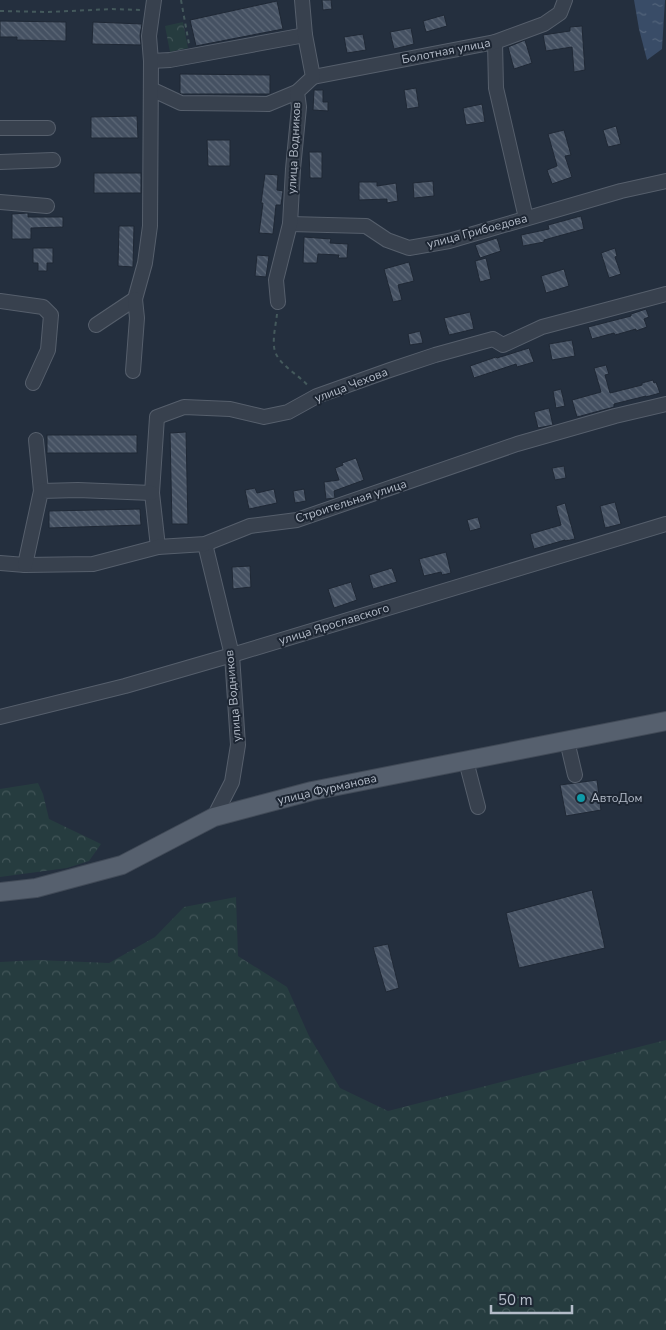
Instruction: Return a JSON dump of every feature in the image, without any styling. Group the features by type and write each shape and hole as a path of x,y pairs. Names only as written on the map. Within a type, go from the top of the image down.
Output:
{"main road":[{"name":"улица Фурманова","path":"0,892 36,888 122,865 214,817 312,791 666,721"}],"street":[{"path":"302,0 305,35 313,77"},
{"name":"Болотная улица","path":"313,77 495,42 544,24 560,12 564,0"},
{"path":"134,371 138,318 135,299 145,263 150,226 150,36 153,5"},
{"path":"151,61 170,60 305,35"},
{"path":"495,42 496,88 526,218"},
{"name":"улица Водников","path":"278,302 276,280 290,224 299,107 297,92 313,77"},
{"path":"151,89 181,103 268,104 297,92"},
{"path":"0,128 48,128"},
{"path":"0,162 53,160"},
{"name":"улица Грибоедова","path":"290,224 366,226 387,240 409,248 449,240 621,191 666,181"},
{"path":"0,202 47,206"},
{"name":"улица Чехова","path":"158,547 152,493 157,417 184,407 230,409 264,417 288,412 317,396 435,354 493,339 503,345 542,328 666,294"},
{"path":"96,325 135,299"},
{"path":"0,301 43,306 51,315 48,350 33,383"},
{"name":"Строительная улица","path":"0,563 25,565 93,564 158,547 204,544 250,526 297,520 518,444 615,416 666,404"},
{"path":"25,565 40,491 36,440"},
{"path":"40,491 78,490 152,493"},
{"name":"улица Ярославского","path":"0,717 125,686 232,655 666,524"},
{"name":"улица Водников","path":"204,544 232,655 238,745 232,782 214,817"},
{"path":"567,741 575,775"},
{"path":"466,761 478,807"}],"path":[{"path":"181,0 192,56"},
{"path":"0,11 48,12 153,5"},
{"path":"278,302 274,347 278,358 305,382 317,396"}],"green space":[{"path":"183,22 188,48 170,52 165,26"},
{"path":"38,783 43,794 49,819 101,844 89,861 67,868 0,877 0,789"},
{"path":"236,897 238,956 287,987 309,1036 340,1088 388,1111 666,1040 666,1330 0,1330 0,962 38,960 109,963 155,937 184,907"}],"water":[{"path":"634,0 665,0 662,49 647,60 639,29"}],"building":[{"path":"322,0 331,0 332,9 323,10"},
{"path":"277,1 283,29 196,46 190,20"},
{"path":"444,15 447,26 426,32 423,21"},
{"path":"0,21 66,22 66,41 17,40 17,37 0,37"},
{"path":"93,22 142,24 141,45 92,44"},
{"path":"582,26 585,70 574,72 572,47 546,51 543,35 570,31 570,27"},
{"path":"411,28 414,44 394,49 390,32"},
{"path":"363,34 366,50 347,53 344,37"},
{"path":"525,40 532,63 514,69 508,47"},
{"path":"180,74 270,75 270,94 181,94"},
{"path":"416,88 419,107 407,109 404,90"},
{"path":"314,90 323,90 323,102 328,102 328,111 313,110"},
{"path":"482,104 485,122 466,125 463,108"},
{"path":"137,116 138,138 91,138 91,117"},
{"path":"616,126 621,144 608,147 603,130"},
{"path":"564,130 571,155 565,156 572,177 552,184 547,170 557,166 548,134"},
{"path":"207,140 230,140 230,166 208,166"},
{"path":"309,152 322,152 322,178 310,178"},
{"path":"94,173 141,173 141,193 94,193"},
{"path":"265,174 278,175 277,190 283,191 281,205 276,205 273,234 259,233"},
{"path":"433,181 434,196 414,198 413,183"},
{"path":"359,182 377,182 377,186 396,183 398,201 387,203 387,199 359,200"},
{"path":"28,213 28,217 63,217 63,227 31,228 31,239 12,239 12,214"},
{"path":"581,216 584,229 544,240 544,242 523,246 521,235 549,229 548,225"},
{"path":"119,226 134,226 133,267 118,266"},
{"path":"304,237 331,239 330,243 348,244 347,258 338,258 339,255 318,254 317,263 303,263"},
{"path":"497,238 501,251 480,258 475,245"},
{"path":"33,248 53,248 53,263 47,263 47,271 38,271 38,263 33,263"},
{"path":"615,248 617,256 615,257 621,274 609,278 601,253"},
{"path":"257,255 269,256 266,277 255,276"},
{"path":"486,258 491,279 480,282 475,261"},
{"path":"409,262 414,281 398,285 402,300 393,302 384,269"},
{"path":"564,269 569,286 546,293 541,276"},
{"path":"646,309 649,317 644,319 647,327 636,331 636,329 592,339 588,327 631,316 631,314"},
{"path":"470,312 474,329 449,335 444,318"},
{"path":"420,331 423,343 410,345 408,334"},
{"path":"572,340 575,356 552,360 549,344"},
{"path":"529,348 534,362 517,367 516,364 474,378 470,366"},
{"path":"606,365 609,374 605,375 610,393 642,385 642,383 653,380 654,383 656,382 660,393 614,404 614,407 577,417 572,400 601,392 594,368"},
{"path":"561,389 565,406 556,408 553,391"},
{"path":"549,408 553,425 538,428 534,412"},
{"path":"186,432 188,524 172,524 170,433"},
{"path":"47,435 137,435 137,453 47,453"},
{"path":"356,458 364,480 334,491 335,498 326,499 324,482 339,480 335,468 343,465 342,463"},
{"path":"564,466 566,478 555,480 552,468"},
{"path":"255,488 257,493 274,489 277,503 249,509 245,490"},
{"path":"304,489 306,501 295,503 293,491"},
{"path":"615,502 621,524 605,528 600,506"},
{"path":"565,503 575,539 534,549 530,534 561,525 556,506"},
{"path":"140,509 141,525 49,528 49,511"},
{"path":"478,517 481,528 470,531 467,520"},
{"path":"446,552 451,573 442,575 441,572 424,576 419,559"},
{"path":"250,566 251,587 233,589 232,567"},
{"path":"392,568 397,582 373,589 369,575"},
{"path":"351,582 357,600 334,608 328,589"},
{"name":"АвтоДом","path":"597,780 601,810 566,816 560,785"},
{"path":"592,890 605,948 519,968 506,913"},
{"path":"388,944 399,988 386,992 373,947"}],"place":[{"name":"АвтоДом","path":"581,798"}]}
